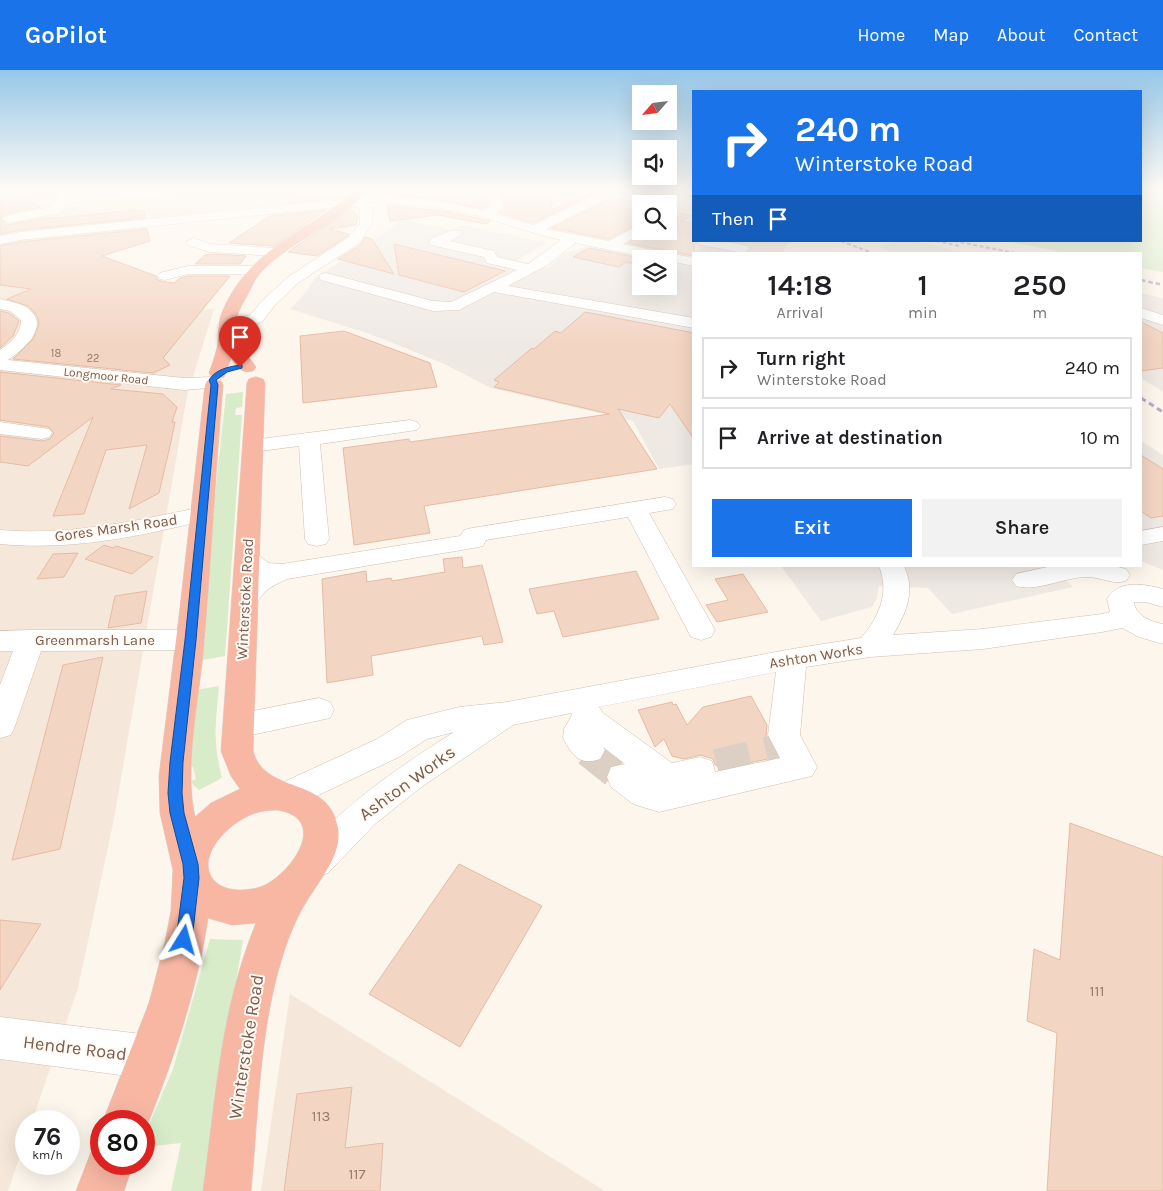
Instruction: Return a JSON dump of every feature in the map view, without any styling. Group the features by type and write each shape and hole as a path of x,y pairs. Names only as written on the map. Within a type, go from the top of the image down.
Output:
{"highway":[{"name":"Winterstoke Road","path":"227,1191 243,1043 250,999 261,957 275,921 307,871 321,838 317,818 303,804 258,785 246,775 238,757 253,446 232,381 226,346 225,326 231,309 255,270 274,252 290,241"},
{"path":"226,346 237,354 232,381"},
{"name":"Winterstoke Road","path":"232,381 202,514 176,762 175,793 177,813 191,871 202,896 210,902 222,906 242,908 262,904 282,895 307,871"},
{"name":"Winterstoke Road","path":"130,1110 172,996 182,956 194,849 203,833 223,814 251,800 281,796"},
{"path":"100,1191 106,1175"}],"street":[{"path":"225,326 256,319 266,305 288,284 352,241"},
{"path":"438,241 436,242 489,254 492,260 530,269"},
{"path":"326,277 444,308 460,305 496,288 544,261 568,241"},
{"path":"588,241 692,262"},
{"path":"610,246 618,241"},
{"path":"193,242 209,248 274,252"},
{"path":"706,242 741,248"},
{"path":"165,276 188,270 255,270"},
{"path":"496,288 692,324"},
{"path":"0,304 15,308 24,314 29,319 29,328 21,343 0,358"},
{"path":"1142,307 1163,310"},
{"path":"1142,313 1163,320"},
{"name":"Longmoor Road","path":"0,364 184,384 232,381"},
{"path":"253,446 410,426"},
{"path":"0,428 42,433"},
{"path":"309,439 318,539"},
{"path":"247,556 255,568 266,572 282,572 474,541 472,535 665,504"},
{"path":"635,509 701,630"},
{"name":"Gores Marsh Road","path":"0,537 72,537 202,514"},
{"path":"1142,538 1163,534"},
{"path":"870,647 884,630 893,614 897,588 895,573 892,567"},
{"path":"1025,580 1074,570 1089,570 1121,588 1163,598"},
{"path":"245,601 254,586 266,578 282,572"},
{"path":"1121,588 1137,625 1163,634"},
{"name":"Ashton Works","path":"281,796 388,748 418,729 458,719 583,708 792,659 870,647 983,639 1102,623 1121,588"},
{"path":"0,726 31,640"},
{"name":"Greenmarsh Lane","path":"0,641 190,640"},
{"path":"622,777 645,794 659,798 801,767 787,749 784,736 792,659"},
{"path":"583,708 579,738 589,750"},
{"path":"583,708 667,778 718,766"},
{"path":"238,726 320,710"},
{"name":"Ashton Works","path":"307,871 363,814 408,778 507,714"},
{"name":"Hendre Road","path":"0,1038 150,1058"}],"shaded area":[{"path":"12,241 128,241 56,261 173,310 214,309 187,396 114,819 78,988 36,1110 15,1110 15,1170 8,1191 0,1191 0,244"},
{"path":"371,241 538,241 546,243 514,262 548,268 563,254 590,246 632,254 632,295 677,295 677,263 692,266 692,464 659,469 633,421 491,388 444,364 398,345 367,333 290,309 306,292 316,277"},
{"path":"604,241 789,242 782,252 692,252 692,257 677,255 677,250 647,250"},
{"path":"893,242 916,242 959,252 891,252 880,247"},
{"path":"1142,293 1163,298 1163,315 1142,307"},
{"path":"1142,317 1163,323 1163,392 1142,379"},
{"path":"1142,442 1163,455 1163,570 1142,561"},
{"path":"782,567 1052,567 1073,587 952,614 928,588 879,586 877,598 872,607 821,621"},
{"path":"290,994 605,1191 261,1191"}],"green space":[{"path":"1163,241 1163,272 1142,268 1142,252 1060,252 1011,242"},
{"path":"243,392 242,407 236,408 235,415 242,415 225,656 197,661 226,394"},
{"path":"219,686 216,742 222,777 199,790 191,781 196,779 193,767 189,767 196,690"},
{"path":"210,939 243,940 219,1086 205,1191 171,1191 181,1143 155,1146 155,1111 173,1069"}],"building":[{"path":"149,241 102,256 156,276 158,280 165,282 174,283 180,278 188,276 230,276 163,358 170,365 153,373 13,359 33,339 39,324 37,316 28,306 7,299 31,289 0,285 0,246 20,242"},
{"path":"232,241 281,241 274,246 229,243"},
{"path":"304,241 340,241 317,256 288,252"},
{"path":"362,241 373,241 394,274 338,259 360,245"},
{"path":"631,241 694,242 692,256 677,253 677,250 664,250 628,243"},
{"path":"394,244 505,271 464,292 399,275"},
{"path":"589,248 632,256 632,263 626,262 619,267 573,257"},
{"path":"205,255 246,256 240,264 195,264"},
{"path":"0,311 9,313 19,321 13,336 0,348"},
{"path":"585,312 692,333 692,436 670,404 659,418 618,409 657,469 424,506 430,533 354,545 343,448 409,439 410,442 610,414 494,387 499,382 494,380 532,348 534,349 555,331 561,333"},
{"path":"1142,322 1163,333 1163,368 1142,371"},
{"path":"344,331 430,363 437,387 303,403 300,336"},
{"path":"0,372 121,385 111,389 163,394 177,407 172,422 175,422 159,493 129,509 147,445 106,450 84,514 53,516 93,417 28,466 0,462 0,436 42,441 50,439 54,433 49,427 0,420"},
{"path":"1142,456 1163,469 1163,516 1151,518 1142,512"},
{"path":"104,545 113,548 116,546 153,557 132,574 85,559"},
{"path":"78,553 64,577 37,579 53,554"},
{"path":"462,557 463,568 482,565 503,642 484,645 482,636 371,656 373,675 327,683 322,579 366,571 367,582 391,578 392,581 445,572 443,559"},
{"path":"636,571 659,619 563,637 554,611 537,614 529,589"},
{"path":"743,574 768,612 717,622 706,605 728,600 715,579"},
{"path":"147,591 141,623 108,628 115,596"},
{"path":"103,657 60,849 12,860 63,665"},
{"path":"751,696 767,725 766,736 777,757 725,768 715,765 713,759 701,755 683,759 672,756 664,739 655,747 638,710 672,702 673,705 676,704 687,725 703,707"},
{"path":"1070,823 1163,857 1163,1191 1047,1191 1057,1033 1027,1021 1034,949 1060,960"},
{"path":"459,864 542,906 460,1047 369,994"},
{"path":"0,920 41,924 0,990"},
{"path":"352,1087 345,1148 383,1143 380,1191 284,1191 297,1094"}],"tunnel":[{"path":"589,750 623,777"},
{"path":"717,766 783,750"}],"railway":[{"path":"844,242 870,252"},
{"path":"941,242 959,246"},
{"path":"959,242 1010,252"},
{"path":"1142,280 1163,285"},
{"path":"1142,399 1163,412"}],"route":[{"path":"184,940 192,878 177,813 175,793 176,762 190,640 210,429 214,385 212,380 218,373 240,367"}]}
